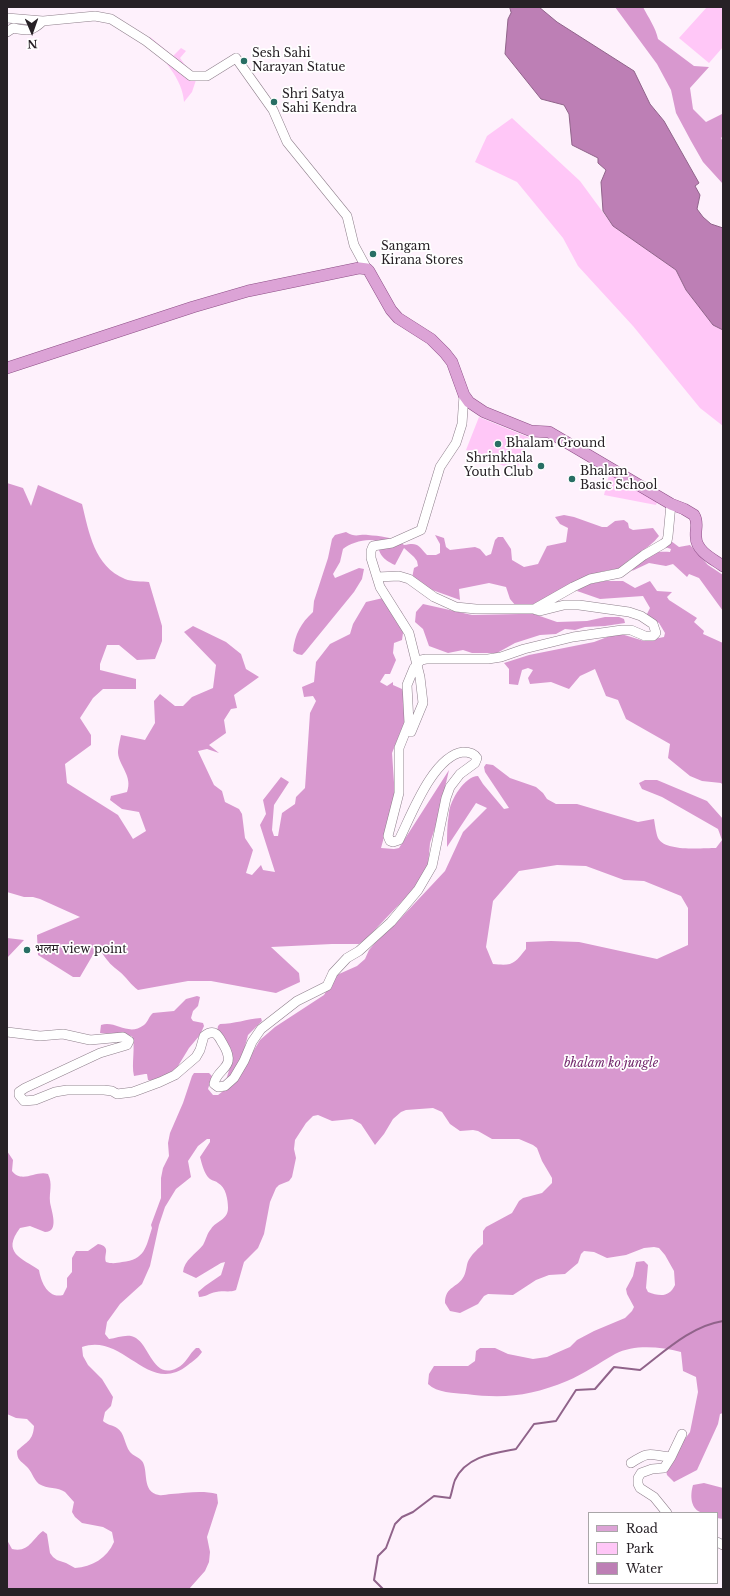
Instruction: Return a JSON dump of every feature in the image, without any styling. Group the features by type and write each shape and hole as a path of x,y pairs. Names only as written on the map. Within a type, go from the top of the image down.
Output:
{"main road":[{"path":"7,368 193,307 248,291 359,268 367,269 385,297 391,310 398,318 432,339 452,362 464,395 470,402 491,415 500,417 531,431 549,432 671,504 684,509 694,516 697,524 696,538 699,546 705,553 723,566"}],"street":[{"path":"7,18 43,21 95,16 111,19 146,41 191,76 207,76 236,58 273,110 287,142 347,216 354,245 367,269"},
{"path":"7,32 13,28 28,31 37,27 43,21"},
{"path":"399,748 404,746 422,703 422,688 409,633 396,610 381,591 371,558 371,551 373,546 392,543 421,530 424,526 440,467 456,443 462,424 464,395"},
{"path":"536,609 538,606 573,587 590,580 620,573 644,555 663,544 668,536 671,504"},
{"path":"7,1032 40,1036 63,1034 90,1040 118,1036 127,1038 129,1041 126,1045 100,1053 25,1088 19,1092 19,1095 24,1100 34,1100 55,1092 67,1090 104,1090 112,1091 116,1094 128,1094 175,1075 196,1057 200,1050 204,1036 210,1033 214,1033 220,1038 229,1058 227,1066 217,1077 214,1084 218,1087 228,1084 234,1078 244,1061 252,1042 261,1030 297,1001 327,986 334,974 347,958 359,951 391,922 418,890 431,870 450,787 460,774 475,763 477,758 470,753 460,753 451,757 442,764 425,786 398,840 393,842 390,841 388,836 399,793 399,748 409,724 407,685 411,672 417,664 423,659 432,658 488,659 501,657 524,649 573,637 622,630 631,630 650,637 656,633 655,628 649,620 629,612 571,604 540,611 536,609 476,609 456,607 434,597 409,579 399,576 378,577"},
{"path":"666,1512 648,1492 640,1488 638,1478 641,1474 652,1469 664,1468 672,1457 682,1434"},
{"path":"631,1463 641,1456 649,1453 672,1457"}],"green space":[{"path":"615,7 643,7 654,27 658,39 694,66 709,67 690,88 693,109 706,122 722,114 723,116 723,136 721,138 723,142 723,184 703,162 691,141 676,113 671,90 657,64"},
{"path":"707,7 723,7 723,47 709,63 679,38"},
{"path":"150,37 173,56 181,48 186,51 180,58 196,80 192,92 184,102 183,93 176,77 165,61 146,41"},
{"path":"512,118 580,181 613,226 676,270 686,290 713,325 723,330 723,426 700,408 633,326 578,266 563,238 517,182 475,162 487,136"},
{"name":"Bhalam Ground","path":"479,417 530,438 516,471 466,450"},
{"path":"610,471 657,502 656,505 604,495"},
{"path":"7,483 23,488 31,506 38,485 82,504 94,547 106,566 125,579 149,582 162,626 162,641 155,659 137,660 119,645 107,645 100,664 100,670 136,679 136,689 103,689 93,698 80,718 91,735 91,745 65,764 67,783 118,815 133,839 146,831 139,812 122,809 110,800 111,796 127,792 127,776 118,753 121,735 145,740 155,723 154,701 160,694 175,706 183,706 192,697 213,688 216,665 184,632 193,626 226,642 241,654 246,669 259,677 234,695 237,708 231,709 224,720 226,733 209,745 219,753 207,749 198,751 214,785 222,791 225,802 239,809 242,814 245,838 253,850 246,873 252,875 261,865 263,870 275,872 260,825 266,814 263,800 281,777 289,782 274,805 272,830 274,836 278,836 282,813 295,804 296,797 305,788 310,713 316,701 313,696 304,697 302,687 314,682 316,662 330,644 350,634 353,624 366,602 383,598 402,612 404,626 402,640 394,643 393,653 396,660 390,674 385,674 380,682 387,686 393,682 393,685 402,689 407,703 407,716 392,753 395,797 381,848 399,848 449,770 437,822 430,843 428,866 412,891 366,939 359,944 271,947 299,973 300,982 276,993 211,981 188,981 138,990 110,964 102,953 94,953 80,977 73,977 38,955 37,935 80,917 40,899 24,897 7,892"},
{"path":"564,515 602,527 607,527 615,521 624,520 628,523 629,528 633,530 653,528 659,536 655,541 619,569 596,574 574,582 532,605 534,614 557,622 587,621 605,617 619,617 624,619 625,623 585,627 575,630 565,629 556,634 540,635 515,643 497,653 472,653 463,650 448,653 429,646 423,629 415,622 416,612 423,604 472,615 519,614 516,606 510,599 506,587 489,583 459,589 460,600 424,587 412,578 414,568 418,566 417,561 404,548 395,565 387,561 382,556 376,541 368,540 354,543 343,549 340,562 333,574 335,578 359,568 364,569 362,579 354,592 302,655 293,651 295,639 299,629 313,612 314,601 328,558 332,539 335,535 346,532 355,535 387,537 401,542 404,545 415,544 427,555 436,555 440,553 440,544 435,535 444,538 446,547 450,550 475,547 480,549 486,556 491,554 495,540 498,537 503,537 511,549 512,560 524,567 538,564 547,546 566,542 568,528 560,524 555,517"},
{"path":"671,541 679,547 690,545 708,565 723,575 723,611 699,578 689,574 687,577 673,564 666,566 649,563 632,571 640,561 652,553 670,552 671,549 665,547"},
{"path":"605,581 623,581 635,588 650,581 657,591 672,592 667,597 669,600 697,618 694,622 704,631 703,634 723,643 723,785 721,783 702,781 690,776 668,758 670,744 626,719 618,700 606,696 595,669 580,676 569,689 551,682 530,684 528,678 533,670 528,668 522,670 518,685 509,684 509,669 504,663 529,655 594,642 618,633 644,641 664,637 665,633 659,623 646,616 650,608 643,596 600,599 577,591 583,585"},
{"name":"bhalam ko jungle","path":"486,764 493,765 510,778 536,787 547,799 556,804 577,804 638,822 654,819 658,838 668,845 676,847 693,849 716,848 722,840 718,829 662,797 642,789 639,783 645,780 657,780 707,801 723,819 723,1413 720,1414 718,1424 697,1470 674,1482 667,1475 665,1466 690,1432 698,1392 696,1377 683,1371 681,1352 648,1347 623,1351 567,1381 541,1390 517,1395 493,1396 451,1393 441,1391 428,1384 429,1374 434,1366 468,1366 475,1361 476,1351 480,1348 495,1348 508,1354 533,1359 547,1357 570,1347 577,1340 594,1331 625,1318 634,1307 626,1289 633,1276 636,1262 644,1261 648,1265 646,1288 648,1292 660,1295 667,1294 675,1285 674,1271 665,1255 659,1248 644,1248 626,1255 607,1258 594,1252 584,1251 581,1254 578,1263 565,1274 549,1275 536,1280 513,1295 488,1294 484,1296 478,1304 460,1313 450,1311 445,1303 447,1293 461,1280 465,1274 469,1260 474,1252 483,1244 483,1231 486,1227 512,1213 519,1201 523,1198 542,1193 552,1183 552,1178 542,1161 537,1148 519,1139 492,1139 478,1131 460,1131 450,1124 442,1112 433,1108 406,1110 401,1112 393,1119 375,1145 361,1124 352,1119 332,1121 318,1115 313,1116 306,1123 295,1140 294,1149 296,1158 292,1177 289,1181 279,1185 276,1188 270,1202 264,1234 258,1248 244,1262 236,1290 218,1291 199,1297 198,1292 221,1275 225,1262 196,1278 183,1272 188,1261 203,1245 213,1226 224,1218 228,1208 228,1201 223,1187 208,1177 200,1157 210,1142 210,1139 207,1139 198,1146 188,1161 191,1177 176,1189 165,1207 159,1225 150,1266 142,1284 120,1304 107,1322 105,1334 109,1339 126,1336 136,1338 141,1342 153,1361 163,1370 169,1371 177,1368 196,1348 199,1348 202,1352 197,1358 174,1373 160,1374 148,1369 111,1348 97,1345 82,1347 83,1356 88,1365 102,1379 113,1397 111,1406 105,1412 103,1421 120,1430 130,1452 142,1461 150,1490 153,1493 160,1495 200,1492 217,1494 218,1503 207,1537 210,1552 209,1562 205,1571 189,1589 7,1589 7,1540 12,1549 22,1549 30,1544 43,1531 47,1534 50,1553 53,1557 75,1568 87,1566 98,1561 107,1553 114,1542 112,1532 103,1527 82,1523 75,1517 72,1512 74,1502 66,1493 59,1489 45,1487 39,1484 18,1456 17,1451 31,1438 34,1426 27,1419 16,1418 7,1414 7,1151 13,1160 12,1171 16,1175 25,1177 43,1173 48,1174 51,1185 50,1202 54,1220 52,1228 50,1231 45,1232 30,1226 20,1228 15,1236 13,1249 16,1254 39,1270 41,1280 49,1292 58,1296 63,1295 67,1287 67,1278 72,1272 72,1258 76,1251 88,1251 98,1244 102,1245 106,1249 106,1262 118,1263 136,1259 146,1247 148,1241 152,1228 151,1225 161,1198 161,1178 163,1168 169,1156 168,1143 170,1133 194,1073 209,1073 212,1076 208,1089 213,1095 218,1095 235,1082 260,1040 275,1027 324,995 334,978 339,974 357,966 365,959 369,950 375,943 445,871 463,832 487,808 476,803 447,847 447,826 450,808 455,796 463,784 473,777 478,776 504,809 509,808 485,772 484,767","holes":["557,865 586,866 624,880 644,881 681,896 688,908 688,945 657,959 579,942 526,942 526,949 516,961 505,965 493,964 486,947 493,901 519,871"]},
{"path":"7,938 24,940 7,958"},
{"path":"197,996 200,997 198,1006 193,1011 191,1018 193,1021 203,1023 204,1026 200,1035 189,1048 175,1071 153,1081 148,1080 147,1074 134,1076 134,1045 132,1036 100,1033 101,1025 106,1024 127,1029 138,1028 145,1024 153,1013 174,1011 186,999"},
{"path":"261,1018 262,1021 248,1035 243,1054 232,1076 226,1080 231,1064 217,1031 218,1026 220,1024"},
{"path":"704,1483 723,1488 723,1519 718,1518 718,1512 702,1512 696,1509 693,1505 691,1497 693,1485"}],"water":[{"path":"510,7 539,7 557,22 634,71 650,104 664,121 699,183 695,186 700,195 697,209 711,224 723,228 723,330 713,325 686,290 676,270 613,226 603,211 601,182 606,170 598,163 598,158 572,145 569,114 564,105 541,99 505,54 508,19 511,13"}],"waterway":[{"path":"383,1589 374,1580 378,1556 386,1548 395,1524 402,1517 413,1512 434,1496 450,1498 455,1480 466,1466 481,1457 516,1449 534,1424 556,1421 576,1390 595,1389 614,1367 640,1370 669,1347 689,1334 700,1328 723,1321"}],"place":[{"name":"Sesh Sahi Narayan Statue","path":"244,61"},
{"name":"Shri Satya Sahi Kendra","path":"274,102"},
{"name":"Sangam Kirana Stores","path":"373,254"},
{"name":"Bhalam Ground","path":"498,444"},
{"name":"Shrinkhala Youth Club","path":"541,466"},
{"name":"Bhalam Basic School","path":"572,479"},
{"name":"भलम view point","path":"27,950"}]}
